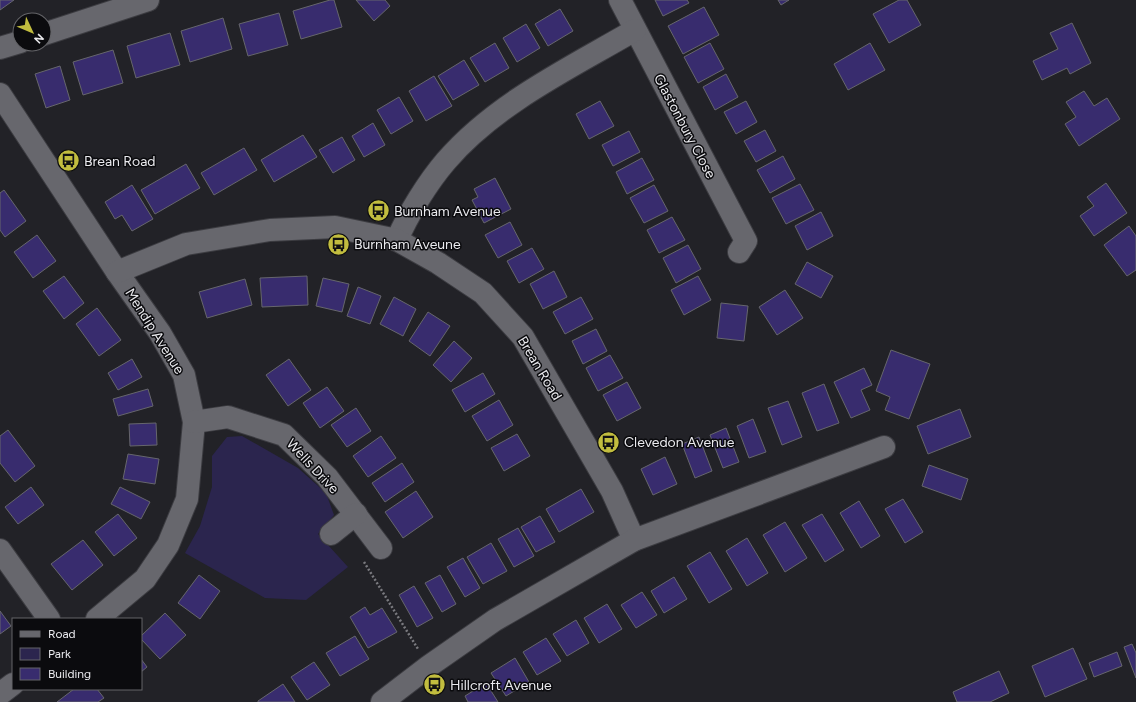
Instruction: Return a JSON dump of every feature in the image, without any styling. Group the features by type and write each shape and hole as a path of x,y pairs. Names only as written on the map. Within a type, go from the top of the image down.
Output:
{"street":[{"path":"52,31 148,0"},
{"name":"Glastonbury Close","path":"620,0 746,241 739,252"},
{"path":"397,240 407,218 446,161 483,125 535,88 635,30"},
{"path":"0,48 12,44"},
{"name":"Mendip Avenue","path":"0,94 117,272 160,333 184,375 194,422 187,499 168,545 144,579 98,618"},
{"name":"Brean Road","path":"117,272 186,244 270,230 335,227 397,240 438,263 483,293 523,337 612,491 634,540"},
{"name":"Wells Drive","path":"194,422 228,416 284,435 327,477 381,548"},
{"path":"382,702 429,666 496,620 634,540 884,447"},
{"path":"331,534 356,514"},
{"path":"0,550 48,618"},
{"path":"0,694 12,685"}],"path":[{"path":"381,548 363,563 429,666"}],"green space":[{"path":"242,436 298,468 326,493 334,515 318,534 348,567 306,600 265,598 185,553 200,526 212,487 212,456 227,437"}],"building":[{"path":"0,0 14,0 0,10"},
{"path":"334,0 342,27 301,39 293,11"},
{"path":"356,0 385,0 390,6 374,21"},
{"path":"655,0 687,0 689,3 663,16"},
{"path":"778,0 789,0 781,5"},
{"path":"899,0 907,0 921,25 889,43 873,14"},
{"path":"704,7 719,35 683,54 668,26"},
{"path":"560,9 573,31 548,46 535,24"},
{"path":"279,13 288,45 248,56 239,24"},
{"path":"223,18 232,49 190,62 181,31"},
{"path":"1072,23 1091,63 1070,74 1067,68 1042,80 1033,61 1058,49 1050,33"},
{"path":"526,24 540,48 517,62 503,38"},
{"path":"170,33 180,65 136,78 127,46"},
{"path":"495,43 509,68 485,82 470,58"},
{"path":"710,43 724,69 698,83 684,57"},
{"path":"870,43 885,70 848,90 834,64"},
{"path":"113,50 123,83 83,95 73,62"},
{"path":"464,60 479,85 453,100 438,76"},
{"path":"60,66 70,100 46,108 35,74"},
{"path":"726,74 738,97 715,110 703,87"},
{"path":"434,76 452,106 426,121 409,91"},
{"path":"1084,91 1094,106 1107,98 1120,119 1079,146 1065,124 1076,117 1066,102"},
{"path":"399,97 413,121 391,134 377,110"},
{"path":"600,101 614,126 589,139 576,114"},
{"path":"746,101 757,122 736,134 724,112"},
{"path":"373,123 385,145 364,157 352,136"},
{"path":"765,130 776,151 756,162 744,141"},
{"path":"629,131 640,152 613,166 602,145"},
{"path":"303,135 317,157 274,182 261,160"},
{"path":"342,137 355,160 333,173 319,150"},
{"path":"244,148 257,170 214,195 201,173"},
{"path":"783,156 795,179 770,193 757,170"},
{"path":"642,158 654,180 627,194 616,172"},
{"path":"186,164 200,188 155,214 141,190"},
{"path":"495,178 511,209 484,223 472,200 478,197 474,189"},
{"path":"1106,183 1127,213 1094,236 1080,216 1094,206 1087,197"},
{"path":"800,184 814,210 786,224 772,198"},
{"path":"132,185 153,219 132,231 122,215 115,219 105,202"},
{"path":"654,185 668,211 644,223 630,198"},
{"path":"4,190 26,221 5,237 0,230 0,193"},
{"path":"821,212 833,236 807,250 795,226"},
{"path":"672,217 685,240 659,253 647,230"},
{"path":"510,222 522,245 498,258 485,235"},
{"path":"1129,226 1136,236 1136,270 1127,276 1104,245"},
{"path":"37,235 56,261 33,278 14,252"},
{"path":"688,245 701,269 676,283 663,258"},
{"path":"532,248 544,269 519,283 507,261"},
{"path":"807,262 833,276 821,298 795,284"},
{"path":"554,271 567,297 543,309 530,284"},
{"path":"64,276 84,303 64,319 43,291"},
{"path":"307,276 308,305 262,307 260,278"},
{"path":"698,276 711,300 684,315 671,290"},
{"path":"323,278 349,284 342,312 316,306"},
{"path":"245,279 252,305 207,318 199,292"},
{"path":"358,287 381,296 370,324 347,316"},
{"path":"785,290 803,318 777,335 759,307"},
{"path":"394,297 416,309 403,336 380,324"},
{"path":"581,297 593,319 565,334 553,312"},
{"path":"721,303 748,306 744,341 717,338"},
{"path":"97,308 121,340 99,356 76,324"},
{"path":"428,312 450,326 430,356 409,341"},
{"path":"596,329 607,351 583,364 572,341"},
{"path":"454,341 472,358 451,382 433,365"},
{"path":"891,350 930,364 909,419 885,410 890,397 876,391"},
{"path":"610,355 623,378 598,391 586,368"},
{"path":"132,359 142,377 118,390 108,373"},
{"path":"289,359 311,390 288,406 266,375"},
{"path":"864,368 872,385 861,390 870,410 851,418 834,382"},
{"path":"483,373 495,394 465,412 452,390"},
{"path":"627,382 641,408 617,421 603,395"},
{"path":"824,384 839,423 817,431 802,393"},
{"path":"327,387 344,411 320,428 303,403"},
{"path":"148,389 153,406 118,416 113,399"},
{"path":"499,400 513,425 487,441 472,416"},
{"path":"788,401 802,437 782,445 768,408"},
{"path":"356,408 371,431 347,447 331,425"},
{"path":"960,409 971,437 928,454 917,426"},
{"path":"753,419 766,452 749,458 737,426"},
{"path":"156,423 157,445 130,446 129,424"},
{"path":"726,428 739,462 723,468 710,435"},
{"path":"8,430 35,466 15,482 0,463 0,436"},
{"path":"517,434 530,456 504,471 491,448"},
{"path":"381,436 396,458 368,477 353,456"},
{"path":"699,437 712,471 695,478 682,444"},
{"path":"128,454 159,459 155,484 123,479"},
{"path":"665,457 677,484 653,495 641,469"},
{"path":"402,463 414,482 385,502 372,483"},
{"path":"929,465 968,479 961,500 922,486"},
{"path":"31,487 44,505 18,524 5,507"},
{"path":"120,487 150,502 141,519 111,504"},
{"path":"581,489 594,512 559,532 546,509"},
{"path":"416,491 433,517 403,538 385,512"},
{"path":"903,499 923,532 905,543 885,509"},
{"path":"859,501 880,536 861,548 840,513"},
{"path":"118,514 137,538 114,556 95,532"},
{"path":"822,514 844,550 825,562 802,525"},
{"path":"540,516 555,542 536,552 521,527"},
{"path":"785,522 807,558 785,572 763,535"},
{"path":"518,528 534,556 514,567 498,539"},
{"path":"747,538 768,573 747,586 726,551"},
{"path":"83,540 103,565 72,590 51,564"},
{"path":"491,543 507,571 483,584 467,557"},
{"path":"710,552 732,589 709,603 687,566"},
{"path":"463,558 480,588 465,597 447,567"},
{"path":"199,575 220,591 200,619 178,603"},
{"path":"440,575 456,604 442,612 425,583"},
{"path":"674,577 687,599 664,613 651,591"},
{"path":"414,586 433,618 417,627 399,595"},
{"path":"642,592 657,615 636,628 621,605"},
{"path":"607,604 622,629 599,643 584,618"},
{"path":"365,607 370,615 382,608 397,632 368,648 350,617"},
{"path":"0,611 11,626 0,634"},
{"path":"165,613 186,635 160,659 142,640 142,635"},
{"path":"576,620 589,643 567,656 553,634"},
{"path":"355,636 369,659 340,676 326,653"},
{"path":"546,638 561,661 537,675 523,652"},
{"path":"1132,644 1136,653 1136,678 1124,647"},
{"path":"1073,648 1087,679 1045,697 1032,666"},
{"path":"1117,652 1122,666 1094,677 1089,663"},
{"path":"515,658 529,682 506,696 491,673"},
{"path":"142,660 147,667 142,671"},
{"path":"314,662 330,685 307,700 291,677"},
{"path":"999,671 1009,693 990,702 957,702 953,692"},
{"path":"486,683 498,702 468,702 465,696"},
{"path":"283,684 295,702 258,702 258,701"},
{"path":"73,690 98,690 104,698 98,702 57,702"}],"place":[{"name":"Brean Road","path":"69,161"},
{"name":"Burnham Avenue","path":"379,211"},
{"name":"Burnham Aveune","path":"339,244"},
{"name":"Clevedon Avenue","path":"608,442"},
{"name":"Hillcroft Avenue","path":"435,685"}]}
